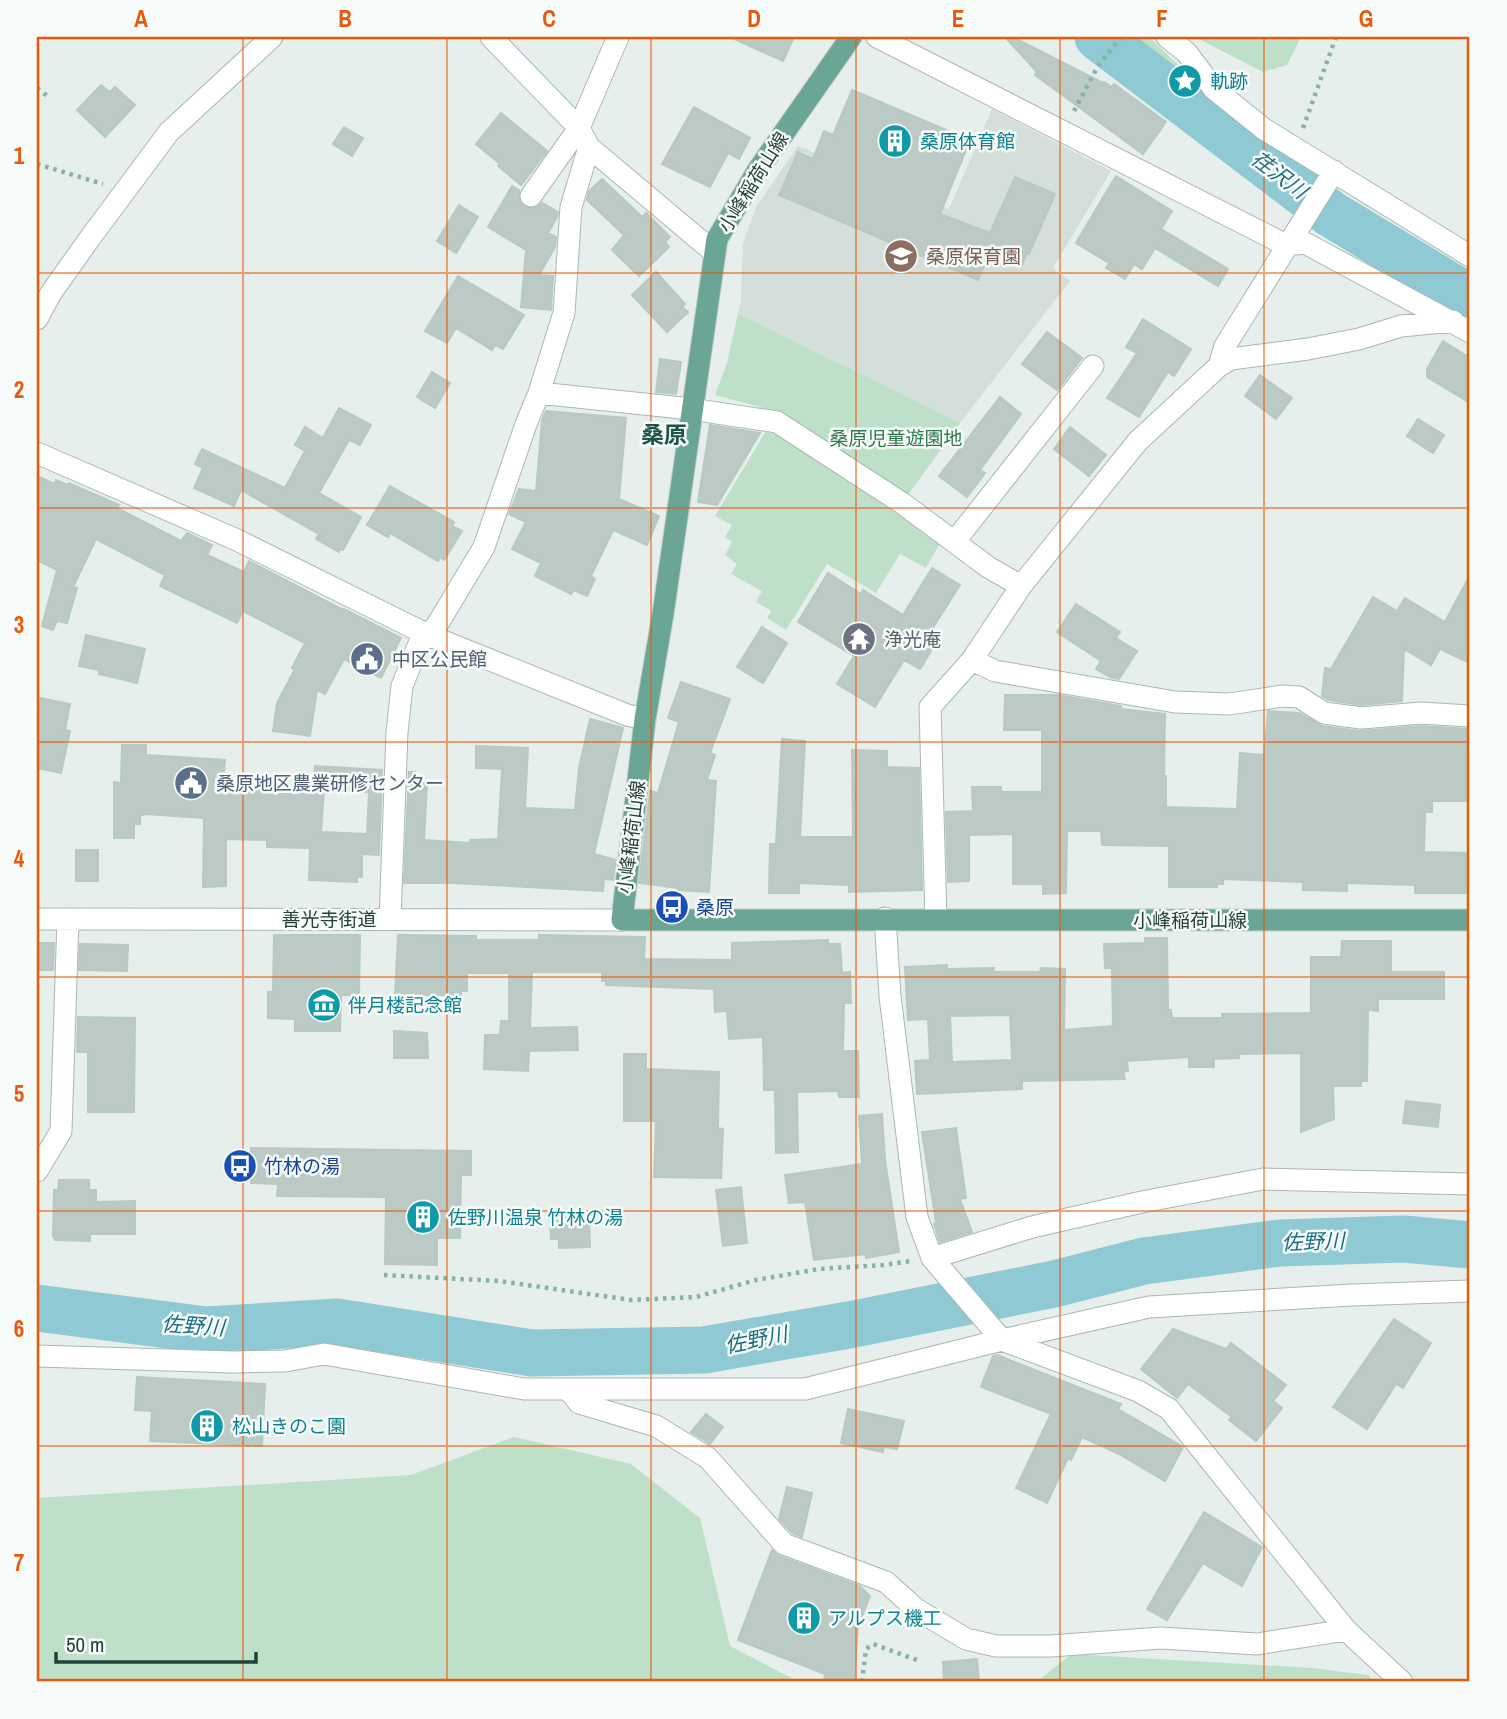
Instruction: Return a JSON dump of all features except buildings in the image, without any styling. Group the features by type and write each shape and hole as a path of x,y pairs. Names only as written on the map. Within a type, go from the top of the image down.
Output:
{"main road":[{"name":"小峰稲荷山線","path":"852,37 758,170 717,239 663,614 645,719 622,920 1470,920"}],"street":[{"path":"37,319 51,293 169,132 272,37"},
{"path":"491,37 584,137 715,253"},
{"path":"390,919 397,732 402,686 419,644 438,625 484,547 539,393 564,313 570,207 584,137 618,37"},
{"path":"877,37 1064,130 1305,243 1462,327"},
{"path":"1167,37 1187,53 1214,89 1264,129 1297,149 1331,175 1470,256"},
{"path":"531,196 584,137"},
{"path":"1219,366 1225,346 1331,175"},
{"path":"936,919 930,707 972,660 1021,586 1138,441 1219,366 1231,359 1346,342 1401,326 1462,327"},
{"path":"954,541 1093,366"},
{"path":"539,393 691,409 777,422 902,502 988,567 1021,586"},
{"path":"37,453 237,540 428,635 627,715 645,719"},
{"path":"972,660 995,671 1175,702 1229,704 1282,696 1298,697 1324,713 1361,718 1421,713 1470,716"},
{"path":"885,918 890,996 917,1217 935,1261 998,1336 1138,1391 1169,1409 1346,1630 1402,1682"},
{"name":"善光寺街道","path":"37,919 622,920"},
{"path":"37,1171 61,1131 68,919"},
{"path":"935,1261 1032,1227 1263,1179 1470,1184"},
{"path":"37,1356 233,1362 285,1361 324,1354 524,1389 805,1389 998,1336 1149,1307 1470,1291"},
{"path":"568,1389 579,1403 656,1426 708,1458 784,1544 886,1582 916,1609 966,1639 996,1646 1051,1646 1161,1638 1257,1644 1346,1630"}],"path":[{"path":"1064,130 1098,66 1121,37"},
{"path":"1297,149 1306,116 1336,37"},
{"path":"37,88 50,98"},
{"path":"37,164 115,187 123,194"},
{"path":"384,1275 499,1281 631,1300 696,1297 756,1280 819,1269 935,1261"},
{"path":"862,1682 866,1649 873,1644 917,1660"}],"shaded area":[{"name":"桑原保育園","path":"992,109 1111,171 1053,268 1070,281 960,423 738,313 743,244 756,207 798,146 949,209"}],"green space":[{"path":"1133,37 1149,37 1200,86 1194,94 1126,45"},
{"path":"1195,37 1301,37 1287,65 1263,72"},
{"name":"桑原児童遊園地","path":"738,313 960,423 908,495 782,413 715,395 727,363"},
{"path":"766,431 772,431 896,509 941,541 926,568 900,554 876,593 827,564 786,630 767,618 771,611 756,602 762,591 731,574 737,564 725,555 732,542 725,537 732,525 715,516"},
{"path":"514,1437 631,1464 700,1518 730,1646 799,1682 37,1682 37,1498 411,1475"},
{"path":"1072,1654 1312,1668 1368,1675 1375,1682 1036,1682"}],"waterway":[{"name":"荏沢川","path":"1098,37 1331,214 1470,298"},
{"name":"佐野川","path":"37,1308 206,1330 337,1322 532,1353 704,1350 849,1325 1054,1284 1144,1261 1280,1243 1404,1239 1470,1245"}],"place":[{"name":"軌跡","path":"1185,81"},
{"name":"桑原体育館","path":"895,141"},
{"name":"桑原保育園","path":"901,256"},
{"name":"浄光庵","path":"859,639"},
{"name":"中区公民館","path":"367,659"},
{"name":"桑原地区農業研修センター","path":"191,783"},
{"name":"桑原","path":"672,907"},
{"name":"伴月楼記念館","path":"324,1005"},
{"name":"竹林の湯","path":"240,1166"},
{"name":"佐野川温泉 竹林の湯","path":"423,1217"},
{"name":"松山きのこ園","path":"207,1426"},
{"name":"アルプス機工","path":"804,1618"}],"district":[{"name":"桑原","path":"664,435"}]}
